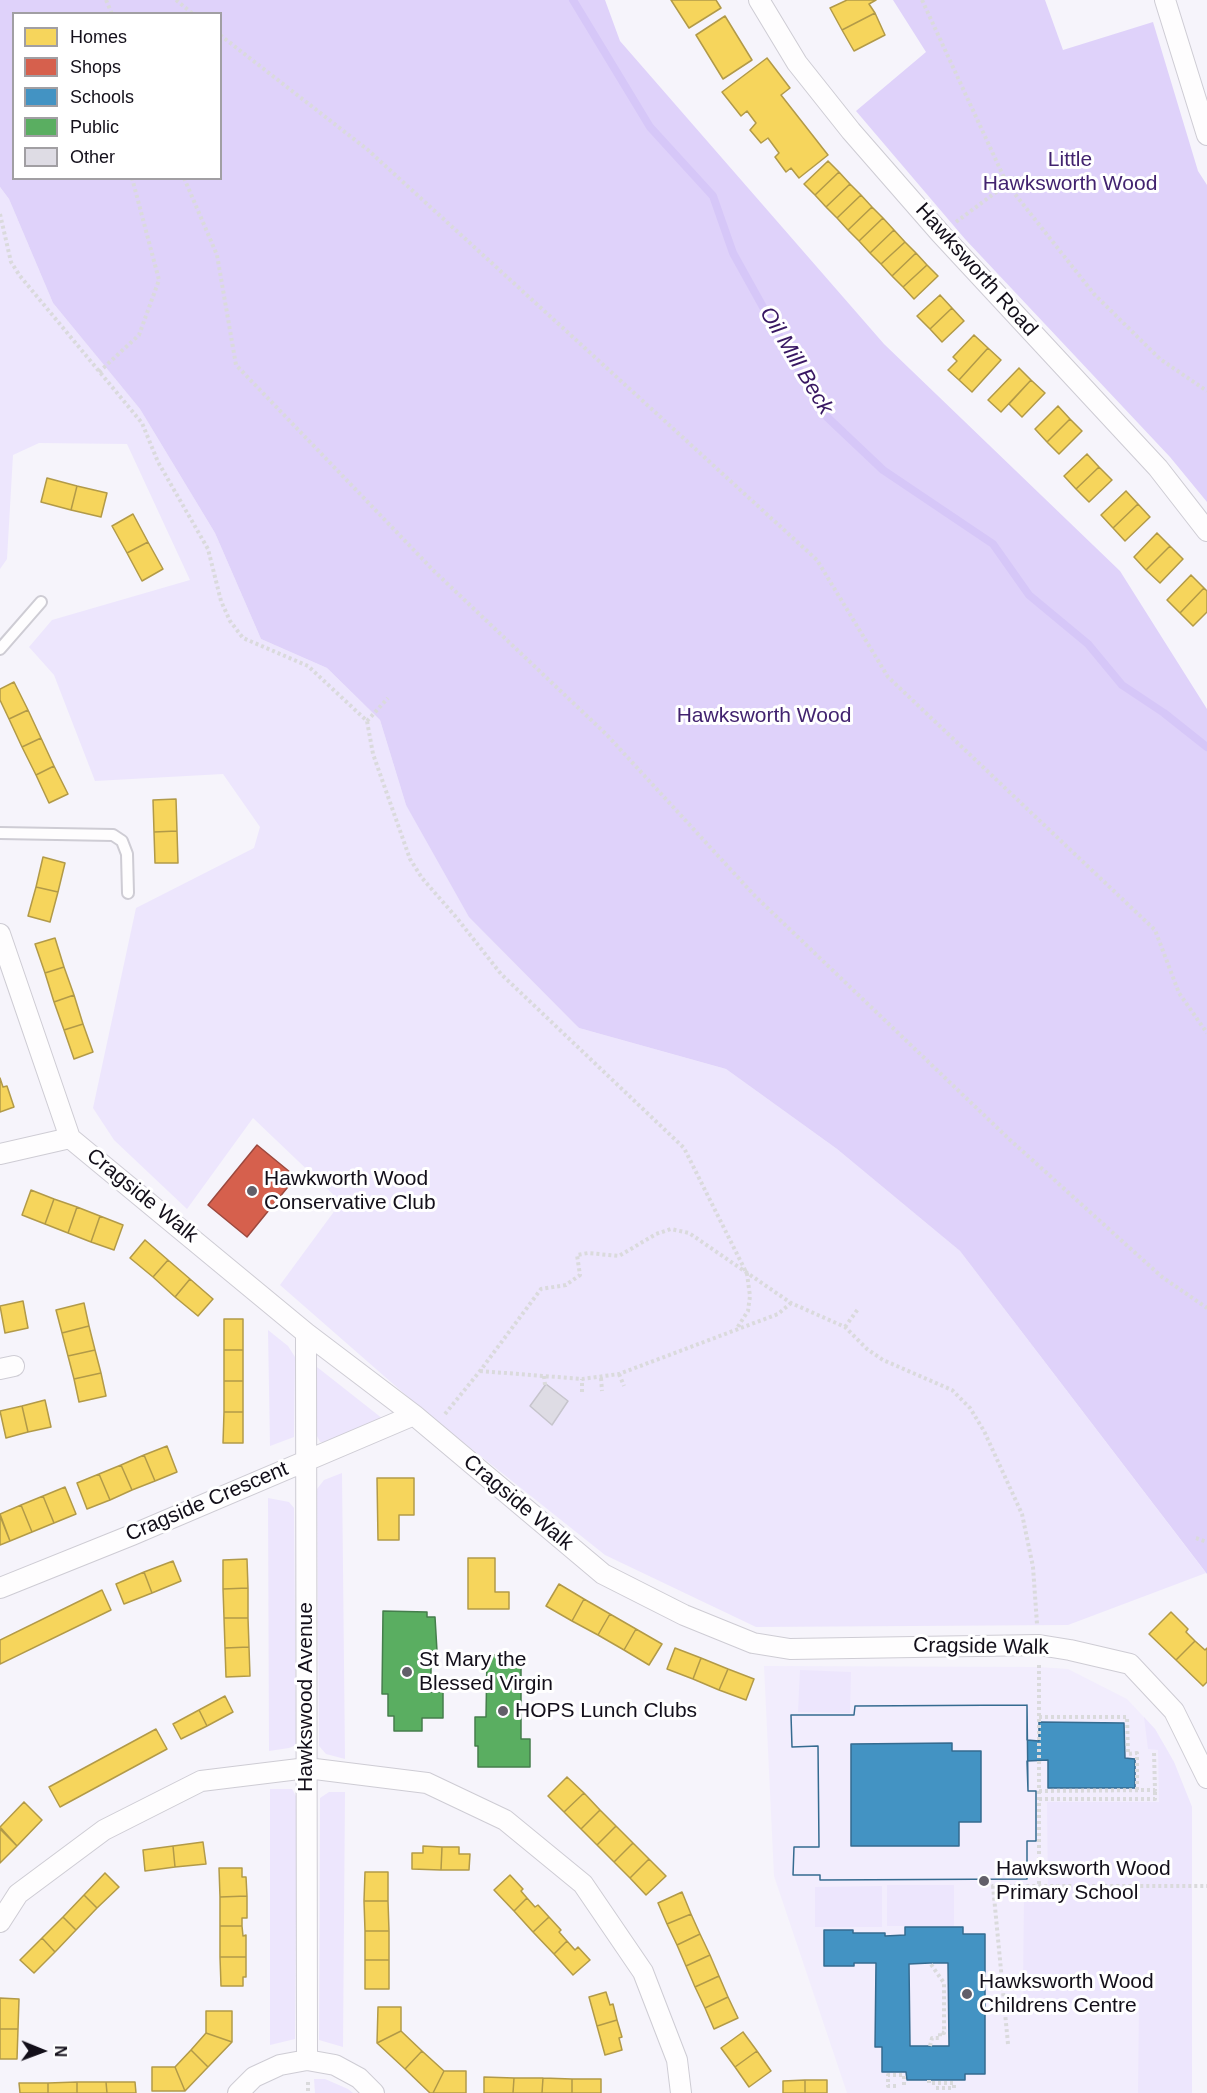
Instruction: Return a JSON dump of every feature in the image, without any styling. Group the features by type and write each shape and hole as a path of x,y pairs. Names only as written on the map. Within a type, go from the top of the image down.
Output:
{"street":[{"name":"Hawksworth Road","path":"759,0 797,63 851,131 940,232 1158,468 1207,531"},
{"path":"1164,0 1207,135"},
{"name":"Cragside Walk","path":"0,934 70,1138 306,1333 414,1415 603,1574 684,1615 753,1643 790,1648 1039,1645 1130,1664 1174,1711 1207,1778"},
{"path":"0,1154 70,1138"},
{"name":"Hawkswood Avenue","path":"306,1333 308,2060"},
{"name":"Cragside Crescent","path":"0,1588 132,1535 414,1415"},
{"path":"0,1922 18,1894 104,1830 201,1781 307,1768 427,1783 505,1820 583,1884 643,1972 677,2060 681,2093"},
{"path":"238,2093 254,2077 279,2065 308,2060 335,2065 359,2078 374,2093"}],"lane":[{"path":"0,650 40,602"},
{"path":"0,833 113,835 122,841 127,854 128,893"}],"path":[{"path":"176,0 191,12"},
{"path":"922,0 1007,184 1094,294 1160,359 1207,391"},
{"path":"222,37 368,150 817,560 888,677 1155,930 1179,993 1207,1033"},
{"path":"99,372 139,334 159,280 133,180"},
{"path":"185,180 218,255 236,365 434,571 607,735 755,896 1010,1139 1162,1277 1207,1308"},
{"path":"940,232 1007,184"},
{"path":"0,214 11,262 20,276 142,423 158,462 208,549 221,601 230,621 243,638 308,666 367,721 377,765 410,859 422,878 501,974 684,1148 747,1274 750,1296 748,1311 737,1328"},
{"path":"367,721 388,698"},
{"path":"432,1431 480,1371 541,1288 566,1285 580,1275 577,1255 588,1253 619,1256 656,1234 671,1229 689,1233 791,1303 845,1327 861,1344 883,1360 952,1390 970,1408 984,1431 1022,1514 1033,1568 1039,1645"},
{"path":"480,1371 582,1379 601,1378 619,1374 778,1314 791,1303"},
{"path":"845,1327 858,1309"},
{"path":"619,1374 624,1386"},
{"path":"544,1376 545,1384"},
{"path":"601,1378 602,1391"},
{"path":"582,1379 582,1392"},
{"path":"1196,1538 1207,1542"},
{"path":"1038,1667 1040,1886"},
{"path":"1039,1717 1127,1717 1128,1754 1137,1753 1137,1790"},
{"path":"1039,1799 1155,1799 1154,1752"},
{"path":"1039,1791 1155,1790"},
{"path":"1008,2044 993,1886 1207,1886"},
{"path":"930,1963 946,1983 944,2033 940,2032 940,2038 932,2038 930,2046"},
{"path":"896,2086 888,2086 888,2075 904,2075 904,2086"},
{"path":"929,2080 929,2083 954,2083 954,2088 933,2088"}],"shaded area":[{"path":"0,187 9,199 53,303 140,409 215,533 261,639 327,668 380,720 406,805 579,1028 726,1069 837,1149 960,1251 1206,1573 1068,1625 756,1627 605,1555 424,1411 280,1285 341,1202 253,1118 187,1209 114,1140 93,1108 136,908 254,848 260,827 223,774 95,781 54,675 29,647 52,620 190,580 127,444 39,443 13,455 7,559 0,569"},
{"path":"268,1330 288,1346 295,1357 294,1437 270,1446"},
{"path":"317,1367 383,1419 328,1442 320,1442 317,1436"},
{"path":"342,1473 345,1759 326,1754 319,1746 317,1489 324,1480"},
{"path":"268,1498 289,1502 294,1508 296,1745 269,1751"},
{"name":"Hawksworth Wood Primary School","path":"764,1666 1068,1669 1127,1699 1155,1729 1174,1762 1192,1807 1192,2093 847,2093 774,1876"},
{"path":"800,1670 851,1672 850,1713 798,1712"},
{"path":"1144,1717 1155,1729 1174,1762 1192,1807 1192,2093 1138,2093 1139,2003 1025,2004 1023,1990 1024,1896 1048,1896 1047,1802 1159,1802 1158,1750 1148,1749"},
{"path":"270,1789 292,1789 297,1798 295,2039 270,2045"},
{"path":"329,1792 345,1792 343,2047 319,2040 320,1798"},
{"path":"887,1885 954,1885 954,1926 887,1926"},
{"path":"882,1886 882,1927 815,1927 815,1887"},
{"path":"314,2079 325,2079 353,2093 315,2093"}],"green space":[{"name":"Hawksworth Wood","path":"0,0 605,0 620,41 884,344 1120,571 1207,709 1207,1574 960,1251 837,1149 726,1069 579,1028 469,917 406,805 380,720 327,668 261,639 215,533 140,409 53,303 9,199 0,187"},
{"name":"Little Hawksworth Wood","path":"893,0 1045,0 1063,50 1153,22 1198,171 1207,185 1207,502 1170,457 965,239 856,111 926,52"}],"building: Homes":[{"path":"671,0 716,0 721,8 689,28"},
{"path":"847,0 876,0 869,4 875,13 842,30 830,8"},
{"path":"875,13 885,35 854,51 842,30"},
{"path":"725,16 752,60 723,79 696,35"},
{"path":"767,58 790,88 781,95 828,155 799,178 791,168 786,172 775,157 779,153 768,138 761,143 750,130 756,123 747,111 741,116 722,92"},
{"path":"828,161 839,172 815,195 804,184"},
{"path":"839,172 850,184 826,207 815,195"},
{"path":"850,184 861,195 837,218 826,207"},
{"path":"861,195 872,207 848,230 837,218"},
{"path":"872,207 883,218 859,241 848,230"},
{"path":"883,218 894,230 870,253 859,241"},
{"path":"894,230 905,242 881,264 870,253"},
{"path":"905,242 916,253 892,276 881,264"},
{"path":"916,253 927,265 903,287 892,276"},
{"path":"927,265 938,276 914,299 903,287"},
{"path":"940,295 952,308 930,329 917,316"},
{"path":"952,308 964,321 942,342 930,329"},
{"path":"974,335 988,348 959,380 948,370 957,361 953,357"},
{"path":"988,348 1001,360 972,392 959,380"},
{"path":"1019,368 1031,380 1001,412 988,400"},
{"path":"1031,380 1045,393 1022,417 1009,404"},
{"path":"1058,406 1070,419 1047,442 1035,429"},
{"path":"1070,419 1082,431 1059,454 1047,442"},
{"path":"1087,454 1099,467 1076,489 1064,476"},
{"path":"1099,467 1112,480 1089,502 1076,489"},
{"path":"47,478 77,486 71,510 41,502"},
{"path":"77,486 107,493 101,517 71,510"},
{"path":"1126,491 1138,504 1113,528 1101,515"},
{"path":"1138,504 1150,517 1125,541 1113,528"},
{"path":"133,514 148,542 127,553 112,526"},
{"path":"1157,533 1170,546 1146,570 1134,557"},
{"path":"148,542 163,569 142,581 127,553"},
{"path":"1170,546 1183,559 1160,583 1146,570"},
{"path":"1191,575 1204,588 1180,613 1167,600"},
{"path":"1204,588 1207,591 1207,612 1193,626 1180,613"},
{"path":"14,682 28,710 9,719 0,700 0,689"},
{"path":"28,710 41,738 22,747 9,719"},
{"path":"41,738 54,766 36,775 22,747"},
{"path":"54,766 68,794 49,803 36,775"},
{"path":"176,799 177,831 154,832 153,800"},
{"path":"177,831 178,863 155,863 154,832"},
{"path":"43,857 65,863 58,892 36,887"},
{"path":"36,887 58,892 50,922 28,916"},
{"path":"55,938 64,967 45,973 35,944"},
{"path":"64,967 74,995 54,1002 45,973"},
{"path":"74,995 83,1024 64,1030 54,1002"},
{"path":"83,1024 93,1052 74,1059 64,1030"},
{"path":"0,1078 3,1087 7,1086 14,1107 0,1112"},
{"path":"31,1190 54,1199 45,1224 22,1215"},
{"path":"54,1199 77,1207 68,1233 45,1224"},
{"path":"77,1207 100,1216 91,1242 68,1233"},
{"path":"100,1216 123,1225 114,1250 91,1242"},
{"path":"145,1240 168,1260 153,1277 130,1258"},
{"path":"168,1260 190,1279 175,1297 153,1277"},
{"path":"190,1279 213,1299 198,1316 175,1297"},
{"path":"23,1301 28,1328 5,1333 0,1306"},
{"path":"84,1303 89,1326 62,1333 56,1310"},
{"path":"224,1319 243,1319 243,1350 224,1350"},
{"path":"89,1326 95,1350 68,1356 62,1333"},
{"path":"95,1350 101,1373 74,1379 68,1356"},
{"path":"224,1350 243,1350 243,1381 224,1381"},
{"path":"101,1373 106,1396 79,1402 74,1379"},
{"path":"224,1381 243,1381 243,1412 224,1412"},
{"path":"45,1400 51,1427 28,1432 22,1406"},
{"path":"22,1406 28,1432 6,1438 0,1411"},
{"path":"224,1412 243,1412 243,1443 223,1443"},
{"path":"167,1446 177,1472 155,1481 144,1455"},
{"path":"144,1455 155,1481 132,1490 121,1465"},
{"path":"121,1465 132,1490 110,1500 99,1474"},
{"path":"99,1474 110,1500 87,1509 77,1483"},
{"path":"377,1478 414,1478 414,1515 399,1515 399,1540 378,1540"},
{"path":"65,1487 76,1514 54,1523 43,1496"},
{"path":"43,1496 54,1523 32,1532 21,1505"},
{"path":"21,1505 32,1532 10,1541 0,1514"},
{"path":"0,1516 10,1541 0,1545"},
{"path":"468,1558 495,1558 495,1592 509,1592 509,1609 468,1609"},
{"path":"247,1559 248,1588 223,1589 223,1560"},
{"path":"173,1561 181,1581 152,1593 144,1572"},
{"path":"144,1572 152,1593 124,1604 116,1584"},
{"path":"559,1584 584,1599 572,1621 546,1606"},
{"path":"248,1588 248,1618 224,1618 223,1589"},
{"path":"102,1590 111,1610 0,1664 0,1640"},
{"path":"584,1599 610,1614 598,1635 572,1621"},
{"path":"1171,1612 1188,1629 1186,1632 1195,1641 1176,1660 1149,1634"},
{"path":"610,1614 636,1629 624,1650 598,1635"},
{"path":"224,1618 248,1618 249,1647 225,1648"},
{"path":"636,1629 662,1644 649,1665 624,1650"},
{"path":"1195,1641 1205,1650 1207,1648 1207,1682 1203,1686 1176,1660"},
{"path":"249,1647 250,1676 226,1677 225,1648"},
{"path":"675,1648 701,1658 693,1679 667,1669"},
{"path":"701,1658 728,1669 719,1690 693,1679"},
{"path":"728,1669 754,1679 746,1700 719,1690"},
{"path":"225,1696 233,1712 207,1726 199,1710"},
{"path":"199,1710 207,1726 181,1739 173,1724"},
{"path":"156,1729 167,1749 60,1807 49,1787"},
{"path":"567,1777 584,1793 564,1812 548,1796"},
{"path":"584,1793 600,1810 581,1829 564,1812"},
{"path":"24,1802 42,1820 17,1846 0,1827"},
{"path":"600,1810 616,1826 597,1845 581,1829"},
{"path":"616,1826 633,1843 614,1862 597,1845"},
{"path":"0,1829 17,1846 0,1863"},
{"path":"203,1842 206,1864 175,1867 173,1846"},
{"path":"633,1843 649,1859 630,1878 614,1862"},
{"path":"173,1846 175,1867 145,1871 143,1850"},
{"path":"423,1846 442,1847 441,1870 412,1869 412,1853 423,1853"},
{"path":"442,1847 459,1847 459,1854 470,1854 469,1870 441,1870"},
{"path":"649,1859 666,1876 646,1895 630,1878"},
{"path":"219,1868 242,1868 242,1877 246,1877 247,1896 220,1897"},
{"path":"365,1872 388,1872 388,1901 364,1901"},
{"path":"105,1873 119,1887 97,1908 84,1895"},
{"path":"510,1875 523,1889 521,1891 527,1898 514,1911 494,1890"},
{"path":"682,1892 691,1914 667,1924 658,1903"},
{"path":"84,1895 97,1908 76,1930 63,1917"},
{"path":"247,1896 247,1918 242,1918 242,1926 220,1926 220,1897"},
{"path":"527,1898 535,1907 538,1905 549,1917 533,1932 514,1911"},
{"path":"364,1901 388,1901 389,1931 365,1931"},
{"path":"691,1914 700,1934 677,1945 667,1924"},
{"path":"63,1917 76,1930 55,1952 42,1938"},
{"path":"549,1917 567,1941 554,1954 533,1932"},
{"path":"220,1926 242,1926 243,1936 246,1935 246,1957 220,1957"},
{"path":"365,1931 389,1931 389,1960 365,1960"},
{"path":"700,1934 710,1955 686,1966 677,1945"},
{"path":"42,1938 55,1952 34,1973 20,1960"},
{"path":"567,1941 575,1950 578,1947 590,1960 573,1975 554,1954"},
{"path":"710,1955 719,1976 695,1987 686,1966"},
{"path":"220,1957 246,1957 246,1977 243,1977 243,1986 221,1986"},
{"path":"365,1960 389,1960 389,1989 365,1989"},
{"path":"719,1976 728,1997 705,2008 695,1987"},
{"path":"606,1992 610,2005 613,2004 617,2020 597,2026 589,1997"},
{"path":"728,1997 738,2018 714,2029 705,2008"},
{"path":"0,1998 19,1999 18,2029 0,2029"},
{"path":"378,2007 401,2007 401,2031 377,2043"},
{"path":"206,2011 232,2011 232,2042 206,2033"},
{"path":"617,2020 622,2037 619,2038 622,2050 605,2055 597,2026"},
{"path":"0,2029 18,2029 17,2059 0,2059"},
{"path":"401,2031 422,2051 405,2069 377,2043"},
{"path":"743,2032 757,2051 735,2067 721,2048"},
{"path":"206,2033 232,2042 208,2067 191,2050"},
{"path":"191,2050 208,2067 185,2091 175,2067"},
{"path":"422,2051 444,2071 433,2093 430,2093 405,2069"},
{"path":"757,2051 771,2071 749,2087 735,2067"},
{"path":"152,2067 175,2067 185,2091 152,2091"},
{"path":"444,2071 466,2071 466,2093 433,2093"},
{"path":"484,2077 514,2078 513,2093 484,2093"},
{"path":"514,2078 543,2078 542,2093 513,2093"},
{"path":"543,2078 572,2079 572,2093 542,2093"},
{"path":"572,2079 601,2079 601,2093 572,2093"},
{"path":"805,2080 805,2093 783,2093 783,2081"},
{"path":"805,2080 827,2080 827,2093 805,2093"},
{"path":"77,2082 106,2082 107,2093 77,2093"},
{"path":"77,2082 77,2093 48,2093 48,2083"},
{"path":"106,2082 135,2082 136,2093 107,2093"},
{"path":"19,2083 48,2083 48,2093 20,2093"}],"building: Shops":[{"name":"Hawkworth Wood Conservative Club","path":"257,1145 296,1177 247,1237 208,1205"}],"building: Schools":[{"path":"1027,1705 1027,1740 1039,1741 1039,1722 1124,1723 1125,1758 1135,1759 1135,1788 1048,1788 1048,1760 1027,1761 1028,1791 1036,1791 1036,1841 1027,1841 1027,1879 820,1880 820,1875 793,1875 794,1847 819,1847 818,1746 792,1747 791,1715 854,1715 855,1706"},
{"path":"1027,1705 1028,1791 1036,1791 1036,1841 1027,1841 1027,1879 820,1880 820,1875 793,1875 794,1847 819,1847 818,1746 792,1747 791,1715 854,1715 855,1706","holes":["952,1743 952,1751 981,1751 981,1822 959,1822 959,1846 851,1846 851,1744"]},
{"name":"Hawksworth Wood Childrens Centre","path":"905,1927 963,1927 963,1934 985,1934 985,2074 965,2074 965,2080 907,2080 906,2072 882,2072 882,2047 875,2047 876,1963 824,1966 824,1930 885,1933 885,1936 905,1935","holes":["948,1963 949,2046 910,2046 909,1964"]}],"building: Public":[{"name":"St Mary the Blessed Virgin","path":"383,1611 427,1612 427,1617 435,1617 437,1651 431,1651 431,1692 443,1692 443,1718 422,1718 422,1731 394,1731 394,1716 388,1716 388,1694 382,1694"},
{"path":"487,1655 521,1655 521,1739 530,1739 530,1767 478,1767 475,1717 486,1717"}],"building: Other":[{"path":"546,1384 568,1401 552,1425 530,1406"}],"waterway":[{"name":"Oil Mill Beck","path":"573,0 650,127 713,196 733,253 827,417 883,470 993,544 1029,595 1088,644 1122,685 1164,713 1207,747"}],"place":[{"name":"Hawkworth Wood Conservative Club","path":"252,1191"},
{"name":"St Mary the Blessed Virgin","path":"407,1672"},
{"name":"HOPS Lunch Clubs","path":"503,1711"},
{"name":"Hawksworth Wood Primary School","path":"984,1881"},
{"name":"Hawksworth Wood Childrens Centre","path":"967,1994"}]}
